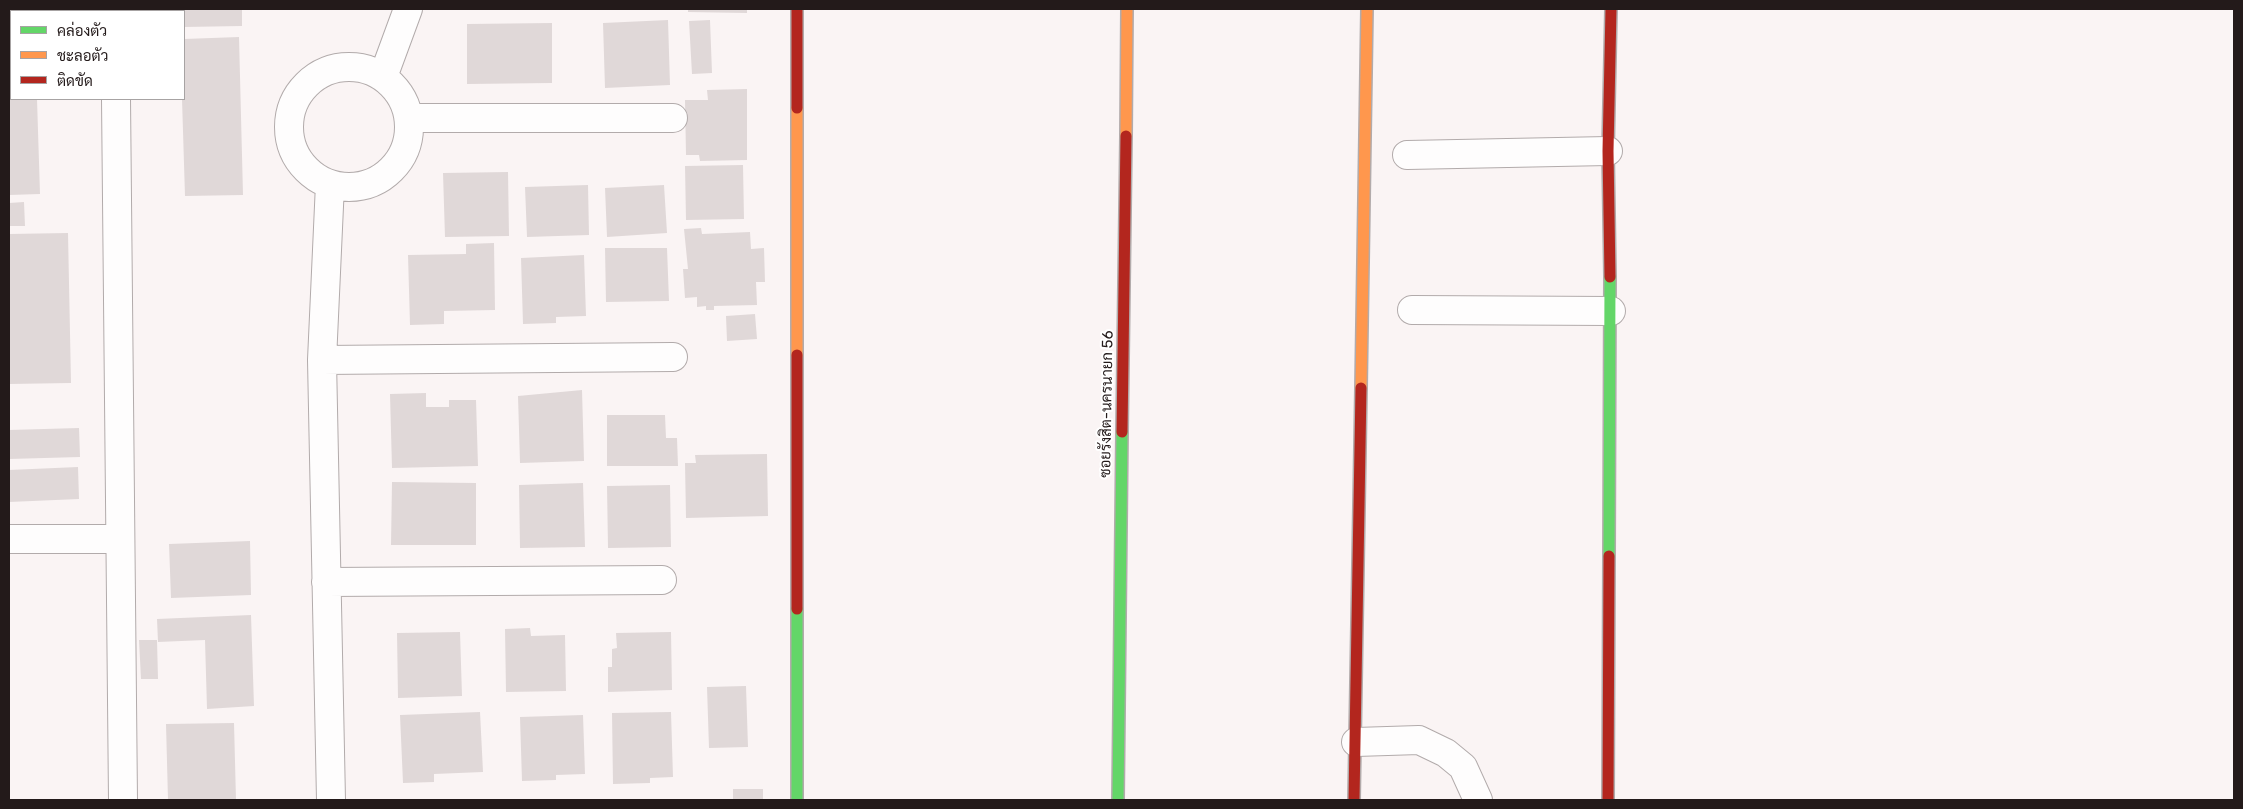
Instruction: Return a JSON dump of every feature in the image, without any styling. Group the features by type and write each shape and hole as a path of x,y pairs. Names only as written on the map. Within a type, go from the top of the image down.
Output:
{"street":[{"path":"383,77 408,9"},
{"path":"797,9 797,800"},
{"name":"ซอยรังสิต-นครนายก 56","path":"1118,800 1127,9"},
{"path":"1354,800 1367,9"},
{"path":"1608,800 1611,311 1608,151 1611,9"},
{"path":"344,67 364,69 383,77 395,88 404,102 409,118 408,139 404,151 388,173 371,183 350,187 330,184 312,174 298,159 290,140 289,120 295,101 307,84 324,73 344,67"},
{"path":"116,100 122,800"},
{"path":"409,118 673,118"},
{"path":"1407,155 1608,151"},
{"path":"330,184 322,360 330,800"},
{"path":"1412,310 1611,311"},
{"path":"322,360 673,357"},
{"path":"9,539 119,539"},
{"path":"326,582 662,580"},
{"path":"1356,742 1419,740 1446,753 1463,767 1478,800"}],"building":[{"path":"9,9 31,9 10,10 9,26"},
{"path":"50,9 73,9 73,10"},
{"path":"242,9 242,26 185,27 185,10 183,10"},
{"path":"688,9 747,9 747,13 688,12"},
{"path":"668,20 670,85 605,88 603,23"},
{"path":"710,20 712,73 692,74 689,21"},
{"path":"552,23 552,83 467,84 467,24"},
{"path":"10,34 10,100 37,100 40,194 9,195"},
{"path":"239,37 243,195 185,196 182,100 185,100 185,39"},
{"path":"747,89 747,160 700,161 699,155 686,155 685,100 708,100 707,90"},
{"path":"743,165 744,219 686,220 685,166"},
{"path":"508,172 509,236 445,237 443,173"},
{"path":"588,185 589,235 527,237 525,187"},
{"path":"664,185 667,233 607,237 605,188"},
{"path":"24,202 25,226 9,226 9,203"},
{"path":"701,228 702,234 750,232 751,249 764,248 765,282 756,282 757,305 714,306 714,310 706,310 706,306 697,307 697,297 685,298 683,269 688,269 684,229"},
{"path":"68,233 71,383 9,384 9,234"},
{"path":"494,243 495,310 444,311 444,324 410,325 408,255 466,254 466,244"},
{"path":"605,248 667,248 669,301 606,302"},
{"path":"584,255 586,316 556,317 556,323 523,324 521,258"},
{"path":"755,314 757,339 727,341 726,316"},
{"path":"582,390 584,461 520,463 518,396"},
{"path":"426,393 426,407 449,407 449,400 476,400 478,466 392,468 390,394"},
{"path":"607,415 665,415 666,438 677,438 678,466 607,466"},
{"path":"79,428 80,457 9,459 9,430"},
{"path":"767,454 768,516 686,518 685,463 696,463 695,455"},
{"path":"78,467 79,499 9,502 9,470"},
{"path":"392,482 476,483 476,545 391,545"},
{"path":"583,483 585,547 520,548 519,485"},
{"path":"670,485 671,547 608,548 607,486"},
{"path":"250,541 251,595 171,598 169,544"},
{"path":"251,615 254,706 207,709 205,640 158,642 157,619"},
{"path":"530,628 531,636 565,635 566,691 506,692 505,629"},
{"path":"460,632 462,696 398,698 397,633"},
{"path":"671,632 672,690 608,692 608,667 612,667 612,649 617,648 616,633"},
{"path":"139,640 157,640 158,679 141,679"},
{"path":"746,686 748,747 709,748 707,687"},
{"path":"480,712 483,772 434,774 434,782 403,783 400,715"},
{"path":"671,712 673,777 650,778 650,783 613,784 612,713"},
{"path":"583,715 585,774 556,775 556,780 522,781 520,717"},
{"path":"234,723 236,800 168,800 166,724"},
{"path":"733,789 763,789 763,800 733,800"}],"traffic: fast":[{"path":"1609,556 1610,277"},
{"path":"1118,800 1122,432"},
{"path":"797,609 797,800"}],"traffic: slow":[{"path":"1126,136 1127,9"},
{"path":"1361,388 1367,9"},
{"path":"797,108 797,355"}],"traffic: jam":[{"path":"797,9 797,108"},
{"path":"1610,277 1608,151 1611,9"},
{"path":"1122,432 1126,136"},
{"path":"797,355 797,609"},
{"path":"1354,800 1361,388"},
{"path":"1608,800 1609,556"}]}
